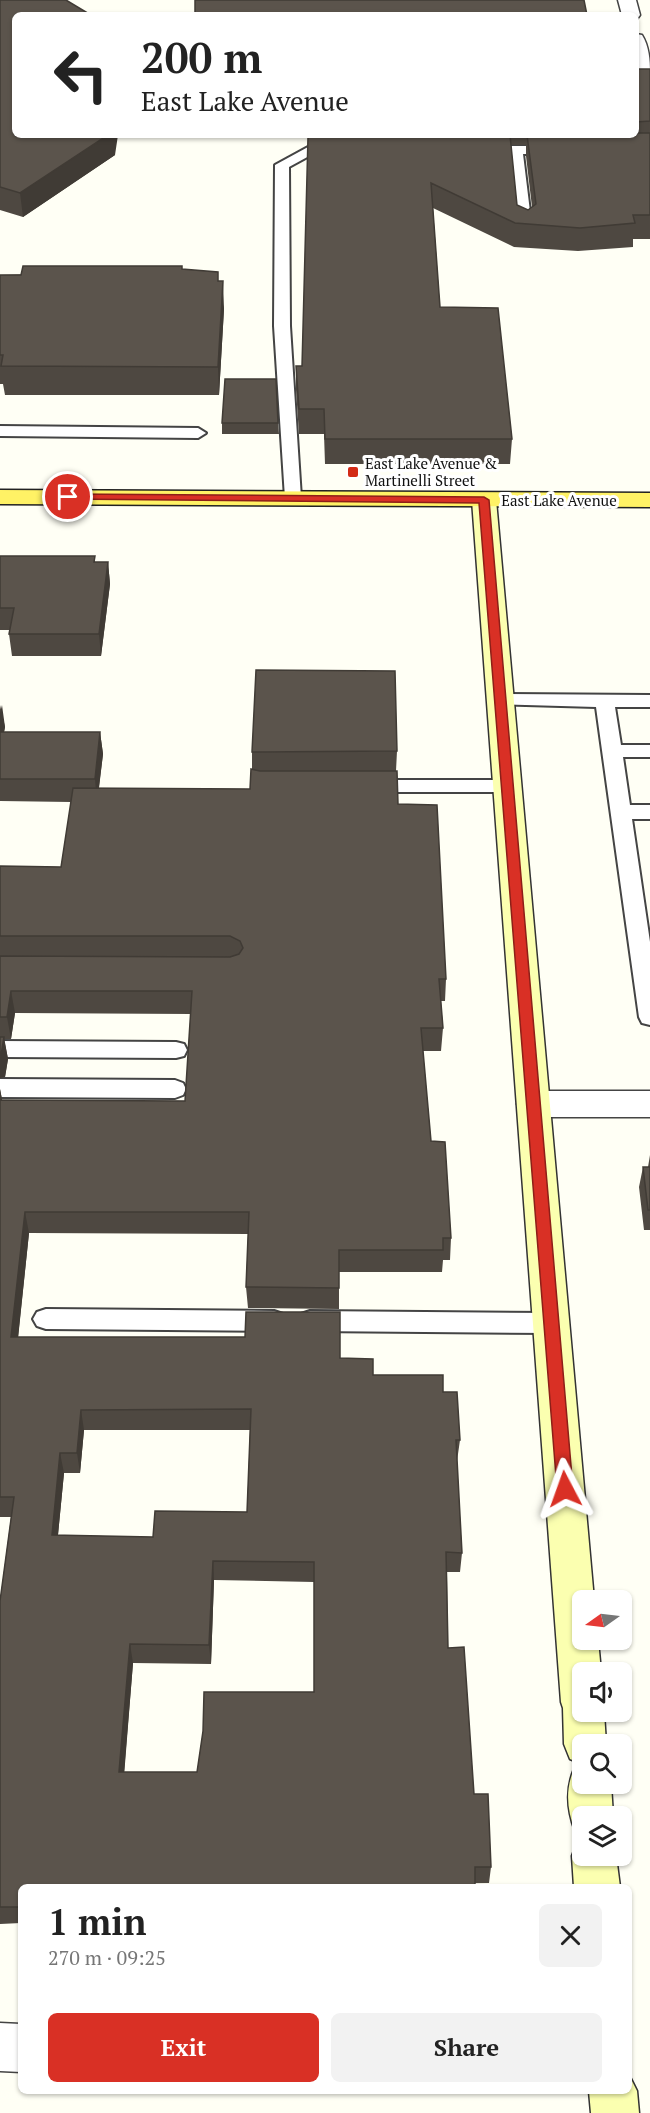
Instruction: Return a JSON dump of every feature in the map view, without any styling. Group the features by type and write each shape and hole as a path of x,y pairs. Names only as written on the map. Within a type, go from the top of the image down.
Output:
{"main road":[{"name":"East Lake Avenue","path":"0,496 650,500"}],"street":[{"path":"639,51 643,68"},
{"path":"484,500 579,1662"},
{"path":"534,1104 650,1104"},
{"path":"595,1866 597,1884"},
{"path":"0,2047 18,2048"},
{"path":"613,2094 615,2113"}],"lane":[{"path":"494,138 496,150"},
{"path":"462,150 572,150"},
{"path":"516,150 525,228"},
{"path":"293,498 282,326 282,165 308,152 359,151"},
{"path":"0,432 198,433"},
{"path":"500,700 650,701"},
{"path":"605,701 621,812 640,883 650,1017"},
{"path":"612,751 650,751"},
{"path":"352,786 506,786"},
{"path":"621,812 650,812"},
{"path":"0,1049 176,1050"},
{"path":"0,1088 175,1089"},
{"path":"46,1319 551,1323"}],"building":[{"path":"0,0 66,0 86,12 12,12 12,138 103,138 20,193 0,187"},
{"path":"195,0 584,0 586,12 195,12"},
{"path":"639,69 650,69 650,121 639,122"},
{"path":"639,133 650,133 650,215 633,215 635,223 580,228 515,223 431,183 440,307 498,308 512,439 325,439 324,409 299,409 296,366 302,366 308,138 510,138 517,205 528,210 536,204 527,138 639,138"},
{"path":"23,266 182,266 182,269 218,272 218,281 223,281 218,367 1,366 3,355 0,355 0,275 21,275"},
{"path":"225,379 276,379 278,423 222,423"},
{"path":"0,556 95,556 94,562 108,562 99,634 9,634 14,608 0,608"},
{"path":"256,670 395,671 397,751 252,752"},
{"path":"0,732 100,732 95,779 0,779"},
{"path":"251,769 260,771 397,771 398,804 437,805 446,979 439,979 443,1028 421,1028 431,1141 445,1142 451,1238 443,1238 443,1250 339,1250 339,1288 246,1287 249,1212 25,1212 11,1337 245,1337 246,1312 340,1312 340,1358 373,1359 373,1375 443,1375 443,1392 457,1392 460,1440 456,1440 462,1553 446,1552 448,1648 464,1647 474,1794 488,1794 491,1867 475,1867 475,1884 18,1884 18,1907 0,1907 0,1601 14,1497 0,1497 0,1100 185,1101 192,991 11,991 7,1017 0,1017 0,956 230,957 239,954 243,948 240,941 230,936 0,936 0,866 61,867 73,788 250,789","holes":["251,1409 247,1512 155,1511 153,1537 52,1535 60,1453 77,1453 81,1410","213,1561 314,1562 314,1692 204,1692 203,1731 197,1772 119,1772 130,1644 209,1645"]},
{"path":"0,1037 4,1037 1,1055 0,1055"},
{"path":"643,1167 650,1167 650,1210 648,1210"}],"place":[{"name":"East Lake Avenue & Martinelli Street","path":"353,472"}],"route":[{"path":"68,497 484,500 565,1489"}]}
